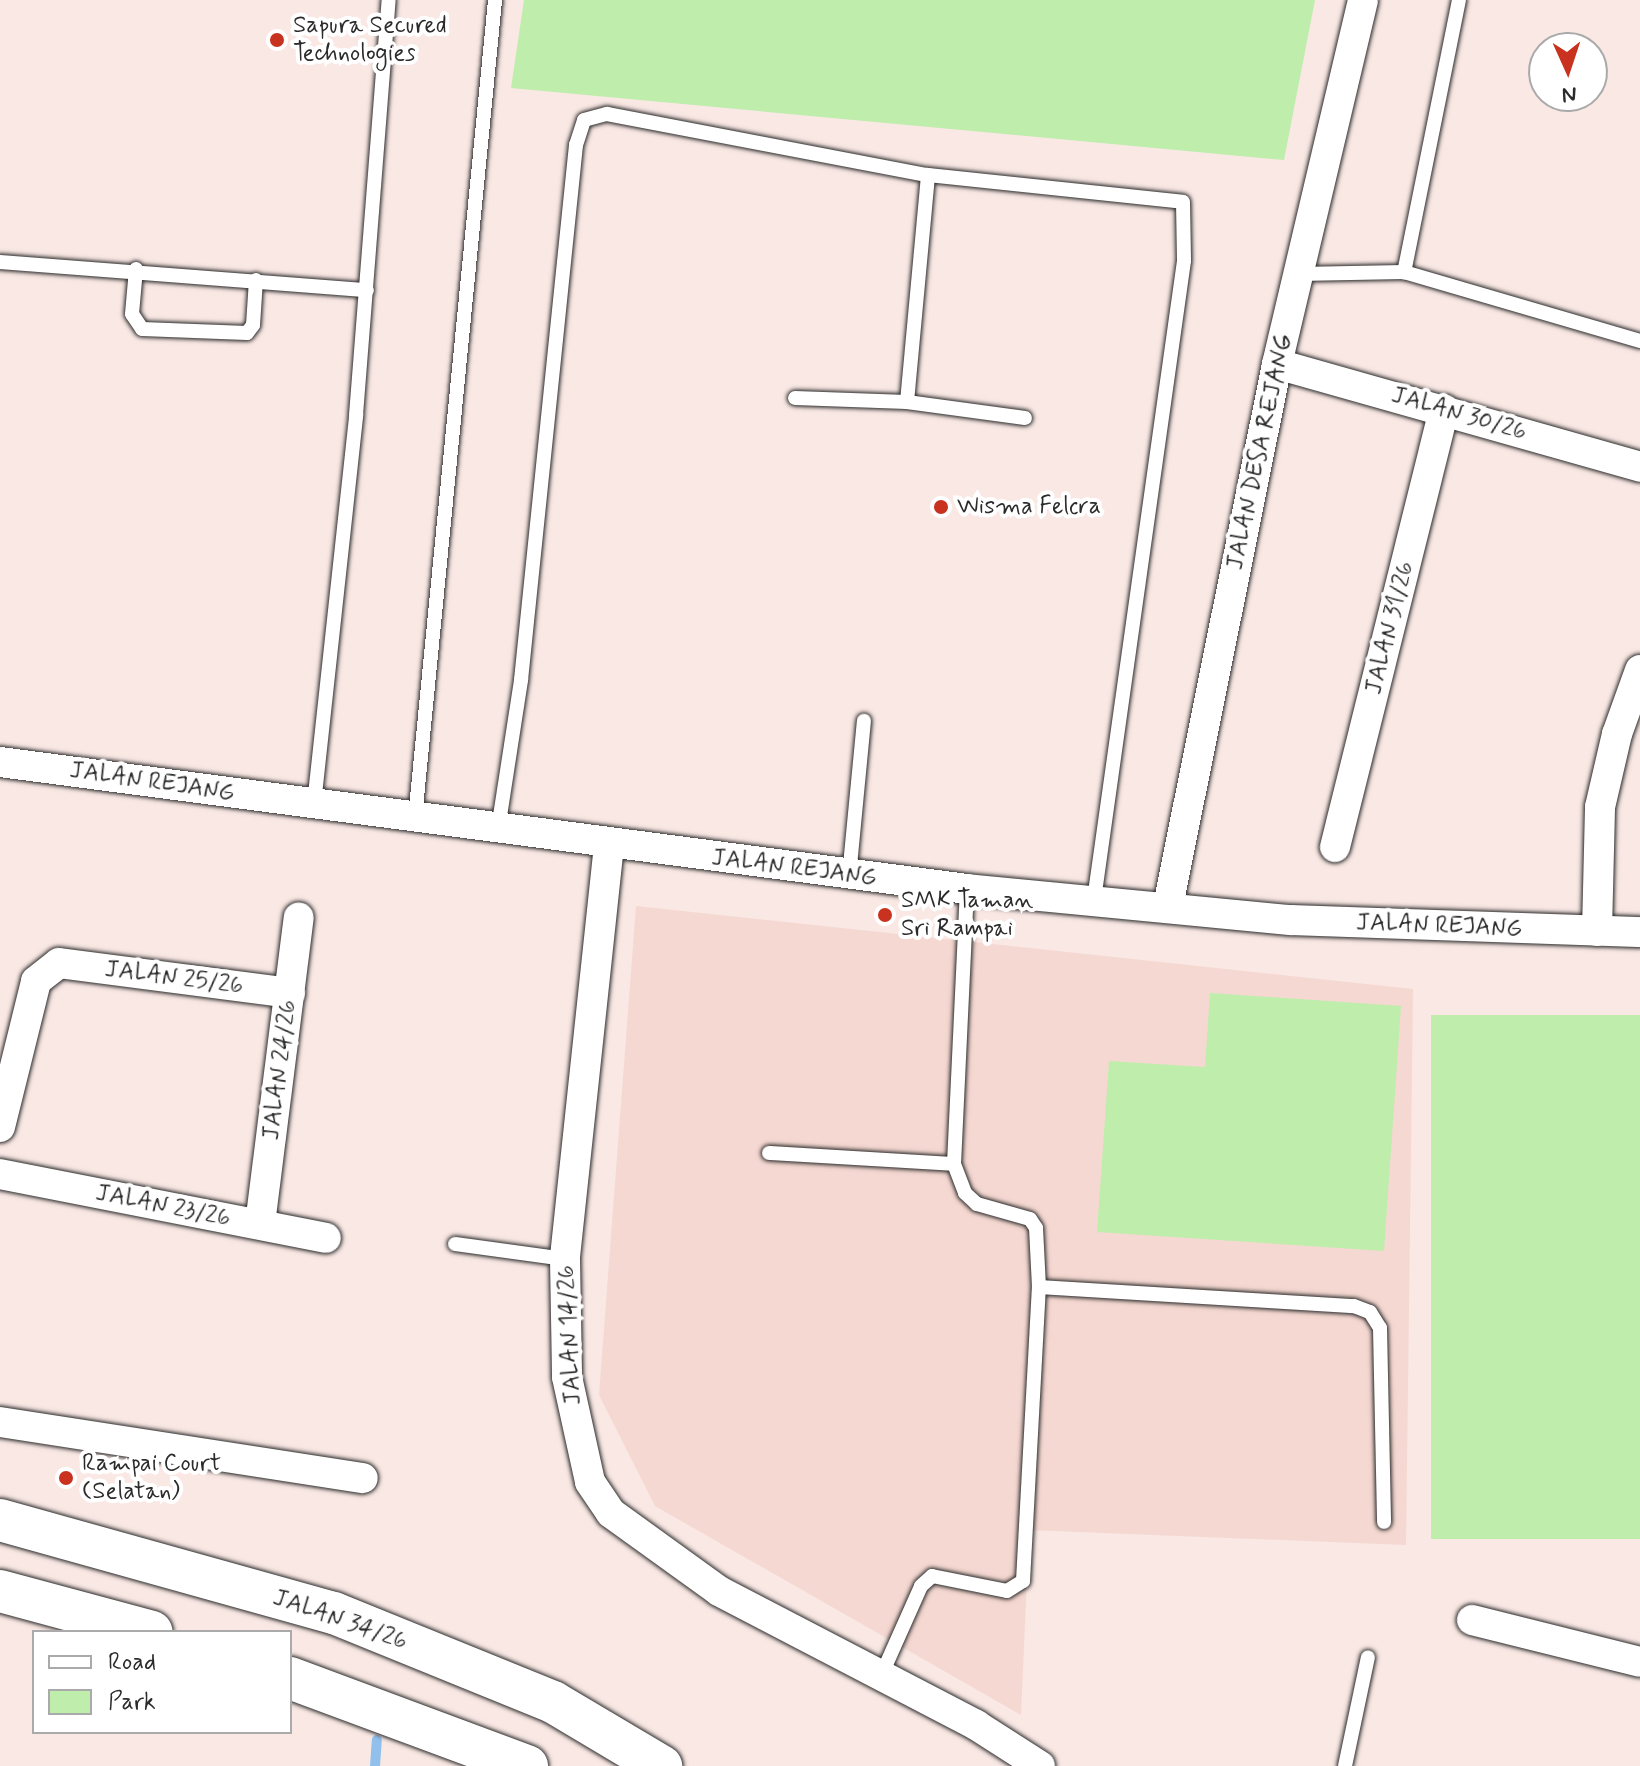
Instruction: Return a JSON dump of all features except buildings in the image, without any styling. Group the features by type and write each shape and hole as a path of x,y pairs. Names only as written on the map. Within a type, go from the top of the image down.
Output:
{"main road":[{"name":"JALAN 34/26","path":"0,1520 334,1613 553,1702 661,1766"},
{"path":"0,1591 145,1630"},
{"path":"292,1679 527,1766"}],"street":[{"name":"JALAN DESA REJANG","path":"1168,906 1277,364 1363,0"},
{"name":"JALAN 30/26","path":"1277,364 1640,467"},
{"name":"JALAN 31/26","path":"1335,847 1444,409"},
{"path":"1597,931 1600,807 1617,734 1640,670"},
{"name":"JALAN REJANG","path":"0,762 609,845 967,889 1291,920 1640,932"},
{"name":"JALAN 14/26","path":"609,845 565,1259 567,1377 590,1482 611,1513 719,1591 881,1676 1040,1766"},
{"name":"JALAN 24/26","path":"260,1224 299,917"},
{"name":"JALAN 25/26","path":"0,1127 36,981 59,963 290,993"},
{"name":"JALAN 23/26","path":"0,1174 326,1238"},
{"path":"0,1422 363,1478"},
{"path":"1472,1620 1640,1662"}],"lane":[{"path":"314,804 367,290 389,0"},
{"path":"415,818 495,0"},
{"path":"1404,272 1459,0"},
{"path":"498,830 521,680 576,145 584,120 607,114 928,175 1183,202 1184,261 1094,900"},
{"path":"907,402 928,175"},
{"path":"0,262 136,269 367,290"},
{"path":"136,269 132,314 142,329 247,333 253,325 256,280"},
{"path":"1298,274 1404,272 1640,341"},
{"path":"795,398 907,402 1025,418"},
{"path":"849,876 864,721"},
{"path":"881,1676 921,1586 932,1576 1007,1591 1023,1581 1039,1287 1036,1228 1030,1219 977,1204 965,1193 954,1164 967,889"},
{"path":"769,1153 954,1164"},
{"path":"455,1244 565,1259"},
{"path":"1039,1287 1354,1306 1370,1312 1380,1328 1384,1522"},
{"path":"1345,1766 1368,1657"}],"shaded area":[{"path":"636,906 1413,989 1406,1545 1029,1530 1021,1715 655,1506 599,1395"}],"green space":[{"path":"524,0 1315,0 1284,160 511,88"},
{"path":"1210,993 1401,1006 1384,1251 1097,1232 1109,1061 1205,1067"},
{"path":"1431,1015 1640,1015 1640,1539 1431,1539"}],"waterway":[{"path":"375,1766 377,1740"}],"place":[{"name":"Sapura Secured Technologies","path":"277,40"},
{"name":"Wisma Felcra","path":"941,507"},
{"name":"SMK Taman Sri Rampai","path":"885,915"},
{"name":"Rampai Court (Selatan)","path":"66,1478"}]}
